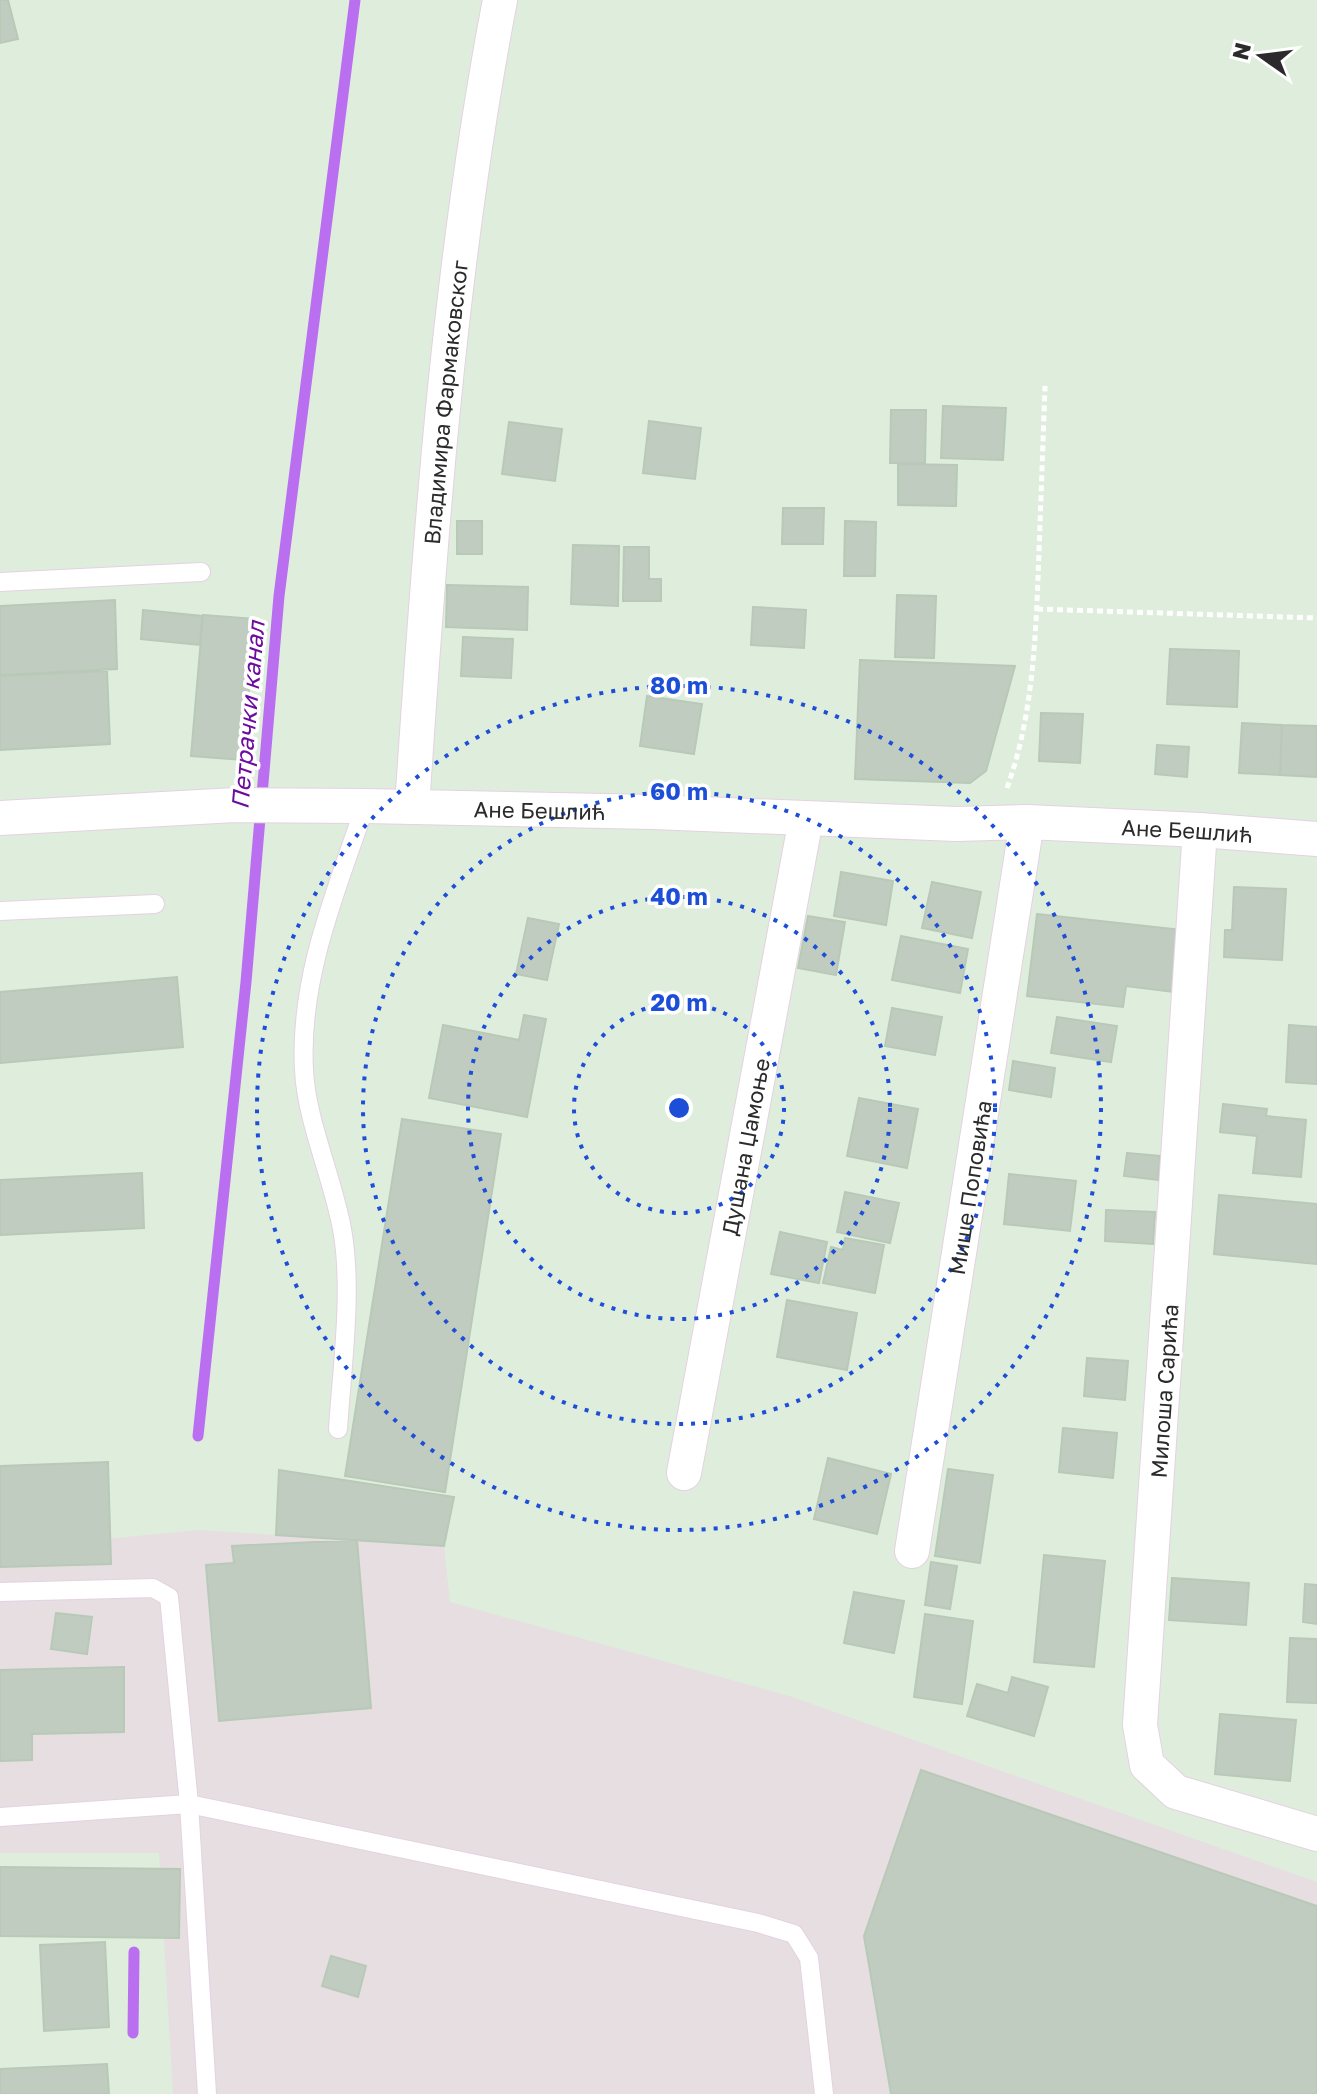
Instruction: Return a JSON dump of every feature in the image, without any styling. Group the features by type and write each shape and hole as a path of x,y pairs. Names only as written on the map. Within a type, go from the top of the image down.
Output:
{"street":[{"name":"Владимира Фармаковског","path":"412,807 430,536 451,322 475,140 500,0"},
{"name":"Ане Бешлић","path":"0,818 235,805 365,806 1010,822 1200,830 1317,839"},
{"name":"Душана Џамоње","path":"684,1473 806,819"},
{"name":"Мише Поповића","path":"912,1551 1010,822"},
{"name":"Милоша Сарића","path":"1200,830 1140,1725 1147,1765 1176,1792 1317,1834"}],"lane":[{"path":"0,582 201,572"},
{"path":"338,1429 347,1310 343,1232 303,1072 306,1013 314,955 365,806"},
{"path":"0,911 155,904"},
{"path":"0,1592 153,1588 169,1597 189,1804 207,2094"},
{"path":"0,1817 189,1804 758,1923 794,1934 809,1958 824,2094"}],"path":[{"path":"1010,822 1037,609 1045,386"},
{"path":"1037,609 1317,618"}],"shaded area":[{"path":"200,1530 444,1546 450,1602 789,1696 1317,1882 1317,2094 173,2094 159,1853 0,1853 0,1549"}],"building":[{"path":"0,0 8,0 18,39 0,43"},
{"path":"943,406 1006,408 1003,460 941,458"},
{"path":"891,410 926,410 925,463 890,463"},
{"path":"649,421 701,428 695,479 643,473"},
{"path":"509,422 562,429 555,481 502,474"},
{"path":"898,464 957,465 956,506 898,505"},
{"path":"783,508 824,508 823,544 782,544"},
{"path":"457,521 482,521 482,554 457,554"},
{"path":"845,521 876,522 875,576 844,576"},
{"path":"573,545 619,546 618,606 571,604"},
{"path":"624,547 649,547 649,579 661,579 661,601 623,601"},
{"path":"447,585 528,587 527,630 446,627"},
{"path":"897,595 936,596 934,658 895,657"},
{"path":"115,600 117,669 0,675 0,606"},
{"path":"753,607 806,610 804,648 751,645"},
{"path":"143,610 202,616 200,645 141,639"},
{"path":"203,615 255,619 243,760 191,756"},
{"path":"463,637 513,639 511,678 461,676"},
{"path":"1170,649 1239,651 1237,707 1167,704"},
{"path":"860,660 1015,666 986,771 970,783 855,779"},
{"path":"107,671 110,744 0,750 0,676"},
{"path":"647,696 702,704 694,754 640,746"},
{"path":"1041,713 1083,714 1080,763 1039,761"},
{"path":"1242,723 1282,725 1280,775 1239,773"},
{"path":"1282,725 1317,726 1317,777 1280,775"},
{"path":"1157,745 1189,747 1187,777 1155,774"},
{"path":"841,872 893,881 886,925 834,916"},
{"path":"932,882 981,892 972,938 922,928"},
{"path":"1234,887 1286,889 1282,960 1224,957 1225,930 1232,930"},
{"path":"1037,914 1181,930 1173,992 1126,986 1123,1007 1027,996"},
{"path":"808,916 845,922 836,975 798,968"},
{"path":"528,918 559,924 547,980 516,974"},
{"path":"901,936 968,949 960,993 892,980"},
{"path":"177,977 183,1047 0,1063 0,992"},
{"path":"892,1008 942,1017 935,1055 885,1046"},
{"path":"524,1015 546,1019 527,1117 429,1098 443,1025 519,1040"},
{"path":"1057,1017 1117,1026 1111,1062 1051,1053"},
{"path":"1289,1025 1317,1027 1317,1084 1286,1082"},
{"path":"1013,1061 1055,1068 1051,1097 1009,1090"},
{"path":"859,1098 918,1109 907,1168 847,1156"},
{"path":"1223,1104 1267,1109 1266,1116 1306,1120 1301,1177 1253,1173 1257,1136 1220,1132"},
{"path":"402,1119 501,1134 445,1492 345,1476"},
{"path":"1127,1153 1160,1156 1158,1180 1124,1176"},
{"path":"142,1173 144,1228 0,1235 0,1180"},
{"path":"1009,1174 1076,1181 1070,1231 1004,1224"},
{"path":"845,1192 899,1203 890,1243 837,1232"},
{"path":"1219,1195 1317,1204 1317,1264 1214,1254"},
{"path":"1106,1210 1155,1212 1153,1244 1105,1241"},
{"path":"780,1232 827,1242 819,1283 771,1274"},
{"path":"845,1238 884,1245 875,1293 823,1283 831,1247 843,1250"},
{"path":"787,1300 857,1313 847,1370 777,1357"},
{"path":"1087,1358 1128,1361 1125,1400 1084,1396"},
{"path":"1063,1428 1117,1433 1113,1478 1059,1472"},
{"path":"828,1458 891,1474 877,1534 814,1519"},
{"path":"108,1462 111,1564 0,1567 0,1466"},
{"path":"948,1469 993,1475 980,1563 935,1556"},
{"path":"279,1470 454,1497 444,1546 276,1535"},
{"path":"357,1540 371,1708 219,1721 206,1565 234,1563 232,1546"},
{"path":"1044,1555 1105,1561 1094,1667 1034,1662"},
{"path":"931,1562 957,1566 950,1609 925,1605"},
{"path":"1172,1578 1249,1583 1246,1625 1169,1620"},
{"path":"1305,1584 1317,1585 1317,1624 1303,1622"},
{"path":"854,1592 904,1601 894,1653 844,1643"},
{"path":"56,1613 92,1617 87,1654 51,1649"},
{"path":"925,1614 973,1621 962,1704 914,1697"},
{"path":"1290,1638 1317,1639 1317,1703 1287,1702"},
{"path":"124,1667 124,1732 32,1734 32,1760 0,1761 0,1670"},
{"path":"1012,1677 1048,1687 1034,1736 967,1716 977,1684 1008,1693"},
{"path":"1220,1714 1296,1720 1290,1781 1215,1774"},
{"path":"921,1770 1317,1906 1317,2094 891,2094 864,1936"},
{"path":"0,1867 180,1869 179,1938 0,1936"},
{"path":"105,1942 109,2027 44,2031 40,1945"},
{"path":"331,1956 366,1966 358,1997 322,1986"},
{"path":"107,2064 109,2094 0,2094 0,2069"}],"waterway":[{"name":"Петрачки канал","path":"198,1436 246,982 279,596 355,0"},
{"path":"133,2033 134,1952"}]}
